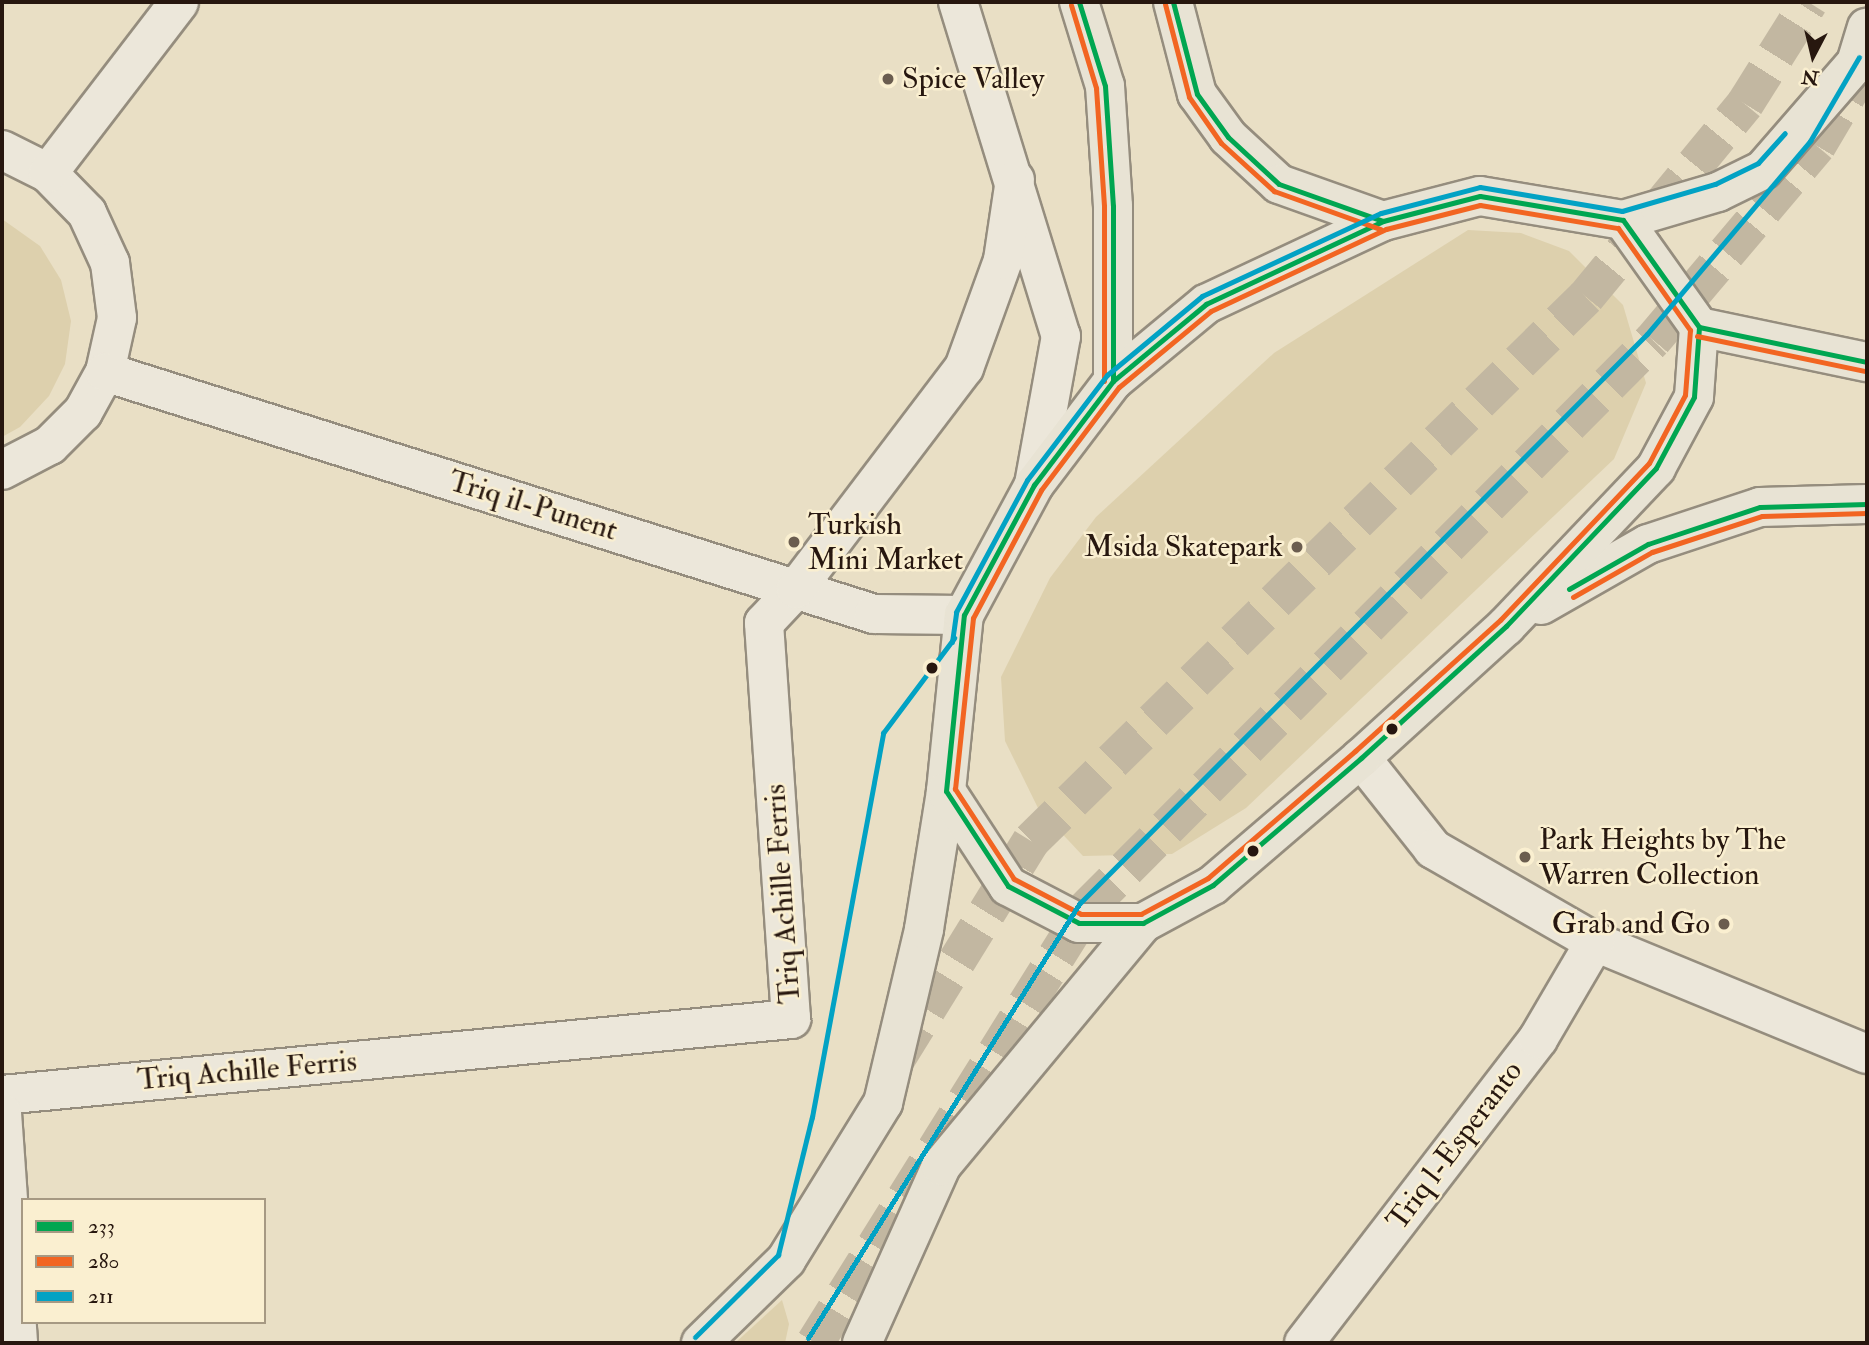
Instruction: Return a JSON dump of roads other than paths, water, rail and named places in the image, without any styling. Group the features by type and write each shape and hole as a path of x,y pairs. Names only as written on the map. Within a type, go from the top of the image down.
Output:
{"highway":[{"path":"1079,2 1105,86 1113,206 1113,381"},
{"path":"1173,2 1197,94 1228,137 1279,184 1382,221"},
{"path":"701,1343 786,1260 883,1103 924,929 946,791 964,615 1034,485 1113,381 1206,304 1382,221 1480,196 1622,220 1718,192 1763,170 1856,63 1867,28"},
{"path":"862,1343 941,1166 1143,923 1213,885 1361,758 1506,626 1656,468 1694,397 1699,327 1622,220"},
{"path":"1699,327 1867,362"},
{"path":"1506,626 1660,540 1760,508 1867,504"},
{"path":"946,791 1008,886 1079,923 1143,923"}],"street":[{"path":"48,173 179,2"},
{"name":"Triq Achille Ferris","path":"958,2 1061,336 1034,485"},
{"path":"2,150 48,173 87,212 110,263 117,318 105,372 83,412 50,445 2,470"},
{"name":"Triq Achille Ferris","path":"2,1095 791,1019 764,623 796,589 964,368 1003,260 1015,180"},
{"name":"Triq il-Punent","path":"105,372 874,614 964,615"},
{"path":"1361,758 1433,849 1595,942 1867,1054"},
{"name":"Triq l-Esperanto","path":"1304,1343 1538,1039 1595,942"},
{"path":"2,1114 18,1343"}],"tunnel":[{"path":"897,1058 1031,841 1586,297 1745,104 1809,2"},
{"path":"815,1343 1086,909 1653,340 1817,146 1859,75"}],"place":[{"name":"Spice Valley","path":"888,79"},
{"name":"Turkish Mini Market","path":"794,542"},
{"name":"Msida Skatepark","path":"1297,547"},
{"name":"Park Heights by The Warren Collection","path":"1525,857"},
{"name":"Grab and Go","path":"1724,924"}]}
